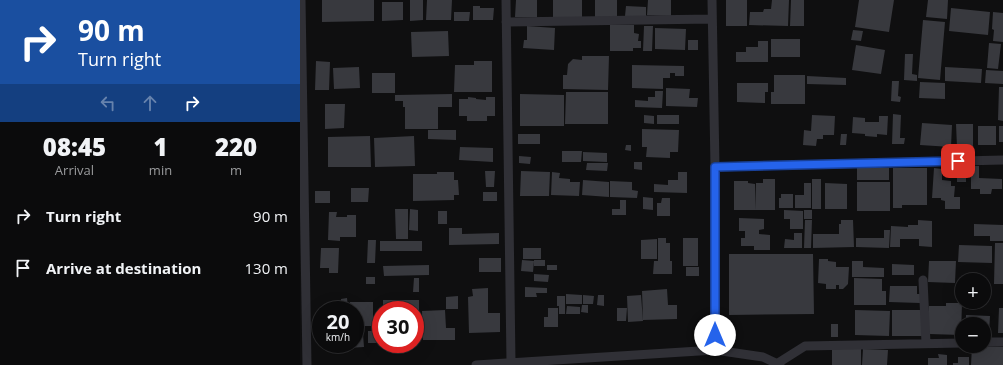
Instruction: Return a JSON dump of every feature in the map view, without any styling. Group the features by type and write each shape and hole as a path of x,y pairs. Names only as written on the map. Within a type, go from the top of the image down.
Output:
{"street":[{"path":"301,0 307,365"},
{"path":"506,0 511,362"},
{"path":"712,0 715,167 715,350"},
{"path":"506,22 712,19"},
{"path":"715,167 1003,160"},
{"path":"923,280 926,344"},
{"path":"991,342 1003,342"},
{"path":"476,365 715,350 763,357 779,364 805,346 955,343"}],"building":[{"path":"322,0 374,0 374,21 322,22"},
{"path":"410,0 423,0 423,20 410,21"},
{"path":"427,0 452,0 451,20 426,20"},
{"path":"516,0 537,0 537,17 515,17"},
{"path":"553,0 582,0 582,18 553,18"},
{"path":"595,0 617,0 617,17 595,18"},
{"path":"648,0 671,0 671,16 647,15"},
{"path":"726,0 747,0 747,26 726,26"},
{"path":"772,0 789,0 788,26 749,25 750,12 763,12 764,9 771,9"},
{"path":"791,0 804,0 804,26 790,26"},
{"path":"859,0 894,0 889,32 855,27"},
{"path":"928,0 948,0 947,19 926,17"},
{"path":"382,2 403,2 403,20 382,21"},
{"path":"473,6 480,6 480,8 494,8 493,20 473,20"},
{"path":"626,6 646,7 646,16 625,16"},
{"path":"951,8 990,12 988,35 949,31"},
{"path":"454,12 470,12 469,21 454,21"},
{"path":"993,12 1003,13 1003,42 993,41"},
{"path":"923,20 945,22 940,80 918,78"},
{"path":"610,25 634,25 634,33 639,34 638,41 641,41 641,48 633,48 633,51 610,51"},
{"path":"527,26 555,28 554,50 523,48 524,40 527,40"},
{"path":"644,26 653,26 652,51 643,51"},
{"path":"655,28 686,29 685,50 655,49"},
{"path":"853,30 863,31 861,41 851,40"},
{"path":"448,31 449,56 412,57 411,32"},
{"path":"771,39 800,39 800,57 771,57"},
{"path":"688,40 698,40 698,50 688,50"},
{"path":"758,41 768,41 768,62 736,62 736,52 746,52 746,47 758,47"},
{"path":"989,43 1001,44 998,69 987,68"},
{"path":"856,45 885,50 881,74 852,70"},
{"path":"905,54 913,54 912,74 917,75 917,81 904,80"},
{"path":"582,56 609,56 608,90 563,89 563,75 567,75 568,64 573,59 582,60"},
{"path":"316,61 330,62 329,90 315,90"},
{"path":"474,61 492,61 492,92 454,92 455,65 474,65"},
{"path":"632,65 684,66 684,76 675,76 675,73 670,73 670,78 663,78 663,89 632,88"},
{"path":"359,67 360,88 334,89 333,68"},
{"path":"945,67 982,69 981,83 945,81"},
{"path":"986,70 1003,71 1003,84 985,83"},
{"path":"372,73 395,73 395,93 372,93"},
{"path":"774,75 805,75 805,104 771,104 771,92 774,92"},
{"path":"807,76 846,78 846,85 807,84"},
{"path":"892,81 899,81 898,96 901,97 900,102 891,101"},
{"path":"920,82 945,83 945,99 919,98"},
{"path":"737,83 768,83 768,92 765,92 765,103 737,102"},
{"path":"999,87 1003,87 1003,121 998,120"},
{"path":"666,88 690,89 689,98 698,98 697,107 666,106"},
{"path":"655,91 663,91 662,108 635,107 635,100 648,101 648,97 655,97"},
{"path":"566,92 608,92 608,124 565,124"},
{"path":"452,94 452,107 438,107 438,129 405,129 405,107 403,107 403,101 395,101 395,95"},
{"path":"520,94 564,95 564,126 520,126"},
{"path":"468,97 486,100 486,97 495,97 495,116 487,116 487,121 467,121 467,116 459,116 459,99 468,99"},
{"path":"325,104 345,104 344,128 325,129"},
{"path":"893,114 901,115 900,138 905,138 904,144 892,144"},
{"path":"644,115 654,116 654,124 644,123"},
{"path":"657,115 679,115 679,124 657,124"},
{"path":"812,115 835,116 834,135 823,135 823,139 817,139 816,146 803,145 804,130 811,131"},
{"path":"879,116 888,116 887,135 877,134 877,137 852,133 853,117 865,118 865,122 879,122"},
{"path":"922,123 952,125 951,147 920,145"},
{"path":"956,124 973,124 973,146 957,147"},
{"path":"978,126 996,126 996,145 978,145"},
{"path":"999,126 1003,126 1003,142 999,142"},
{"path":"642,129 679,130 678,152 670,152 670,158 646,157 647,147 642,147"},
{"path":"428,130 456,130 456,140 428,139"},
{"path":"518,134 540,134 540,144 518,144"},
{"path":"841,134 847,134 846,145 840,145"},
{"path":"370,136 371,167 328,167 328,137"},
{"path":"414,136 415,166 375,167 374,138"},
{"path":"626,145 631,145 631,151 625,150"},
{"path":"460,147 493,148 493,162 459,160"},
{"path":"562,151 582,151 581,162 562,162"},
{"path":"583,152 607,153 607,162 583,161"},
{"path":"519,156 531,157 530,164 519,163"},
{"path":"634,162 642,162 642,170 634,169"},
{"path":"587,163 608,163 607,171 586,170"},
{"path":"957,166 966,166 966,182 957,182"},
{"path":"971,166 979,166 979,178 1002,179 1002,189 992,189 991,194 980,194 980,189 971,189"},
{"path":"857,167 889,168 889,180 857,180"},
{"path":"893,168 927,168 927,205 902,205 902,208 893,208"},
{"path":"934,168 942,169 942,180 951,181 951,186 955,186 954,197 960,197 960,209 945,209 945,201 941,200 941,198 932,198"},
{"path":"485,171 495,171 494,187 486,187"},
{"path":"521,171 550,172 549,196 520,196"},
{"path":"437,172 454,172 454,180 458,180 459,195 454,195 454,200 413,201 413,174 437,174"},
{"path":"552,172 560,173 559,178 570,179 570,182 580,182 579,196 551,195"},
{"path":"678,172 687,172 687,193 654,192 654,184 668,185 668,180 678,180"},
{"path":"763,179 775,179 775,210 755,210 756,183 763,183"},
{"path":"812,179 821,179 821,209 812,209"},
{"path":"583,180 609,182 609,197 582,195"},
{"path":"610,181 632,182 632,190 638,191 637,198 610,197"},
{"path":"734,181 748,181 748,183 755,184 755,210 734,210"},
{"path":"857,182 890,182 890,211 857,211"},
{"path":"804,183 811,183 811,208 795,208 795,195 804,195"},
{"path":"825,183 847,184 847,209 825,209"},
{"path":"351,188 369,188 368,202 351,202"},
{"path":"315,191 330,191 330,203 315,203"},
{"path":"483,192 497,192 497,201 483,201"},
{"path":"781,194 793,194 793,208 779,208 779,198 781,198"},
{"path":"643,197 653,198 653,210 643,209"},
{"path":"662,198 670,198 670,216 657,216 657,203 661,203"},
{"path":"620,200 626,200 626,215 612,215 612,209 620,209"},
{"path":"395,209 408,209 408,239 396,239"},
{"path":"410,209 418,210 418,231 409,230"},
{"path":"784,210 803,211 803,229 790,229 790,219 784,219"},
{"path":"804,210 812,210 812,219 804,219"},
{"path":"438,211 447,211 447,224 438,224"},
{"path":"329,212 337,212 336,217 356,215 356,237 340,237 340,241 328,240"},
{"path":"739,218 764,219 764,229 759,230 759,234 770,235 770,250 754,250 754,246 741,246 741,238 745,238 745,231 739,231"},
{"path":"805,220 812,220 811,248 804,248"},
{"path":"841,220 853,220 854,247 813,248 813,234 839,234 839,224 841,224"},
{"path":"918,220 932,221 932,247 919,246 919,239 900,239 900,247 890,247 891,226 908,227 908,225 918,225"},
{"path":"974,224 1003,225 1003,241 990,241 990,236 974,236"},
{"path":"449,228 462,228 462,234 499,233 499,244 449,245"},
{"path":"884,230 890,230 889,248 856,247 856,238 884,238"},
{"path":"794,233 802,233 802,248 784,248 785,239 794,240"},
{"path":"658,238 666,238 666,243 670,243 672,274 653,274 654,261 658,261"},
{"path":"683,238 698,238 698,266 683,266"},
{"path":"657,239 657,259 641,259 641,240"},
{"path":"368,240 376,240 375,263 367,263"},
{"path":"380,241 422,241 422,251 380,251"},
{"path":"995,243 1003,243 1003,284 994,284"},
{"path":"959,245 992,246 992,263 958,262"},
{"path":"321,248 339,248 338,273 329,273 329,268 320,268"},
{"path":"523,248 541,248 541,259 523,259"},
{"path":"729,254 813,254 814,314 729,315"},
{"path":"479,258 501,258 501,272 479,272"},
{"path":"819,259 828,259 828,261 836,262 836,267 849,267 848,284 843,289 839,289 839,285 836,285 836,289 826,289 826,284 818,283"},
{"path":"522,260 534,261 533,272 521,271"},
{"path":"534,260 545,260 545,266 534,266"},
{"path":"852,261 863,261 863,267 884,268 884,277 852,277"},
{"path":"929,261 956,261 955,283 928,282"},
{"path":"892,264 914,265 914,275 892,275"},
{"path":"429,265 429,275 384,276 383,266"},
{"path":"547,265 557,265 557,270 547,270"},
{"path":"686,267 699,267 699,276 686,276"},
{"path":"534,274 549,275 548,282 534,281"},
{"path":"366,277 375,277 375,284 366,284"},
{"path":"414,278 419,278 419,292 413,292"},
{"path":"854,278 882,279 882,291 886,291 886,305 854,305"},
{"path":"890,286 917,286 917,294 921,294 920,303 889,302"},
{"path":"525,287 547,288 547,293 536,293 537,297 525,297"},
{"path":"488,288 488,313 500,313 500,332 469,333 468,297 473,296 472,289"},
{"path":"667,289 668,305 677,305 677,319 643,320 642,291"},
{"path":"566,294 582,295 582,304 566,304"},
{"path":"583,295 594,296 593,304 583,304"},
{"path":"598,295 604,295 604,306 597,305"},
{"path":"641,295 643,321 628,322 627,296"},
{"path":"458,296 458,309 446,309 446,297"},
{"path":"557,296 565,296 565,314 559,314"},
{"path":"347,298 347,301 341,301 341,299"},
{"path":"383,300 419,300 419,301"},
{"path":"364,302 372,302 372,326 364,326"},
{"path":"946,303 955,303 955,309 962,309 962,317 955,317 955,335 929,334 929,306 946,306"},
{"path":"582,305 588,305 588,313 581,312"},
{"path":"567,306 580,307 580,314 566,314"},
{"path":"548,308 558,308 558,327 544,327 544,317 548,317"},
{"path":"617,308 627,308 626,321 617,321"},
{"path":"999,308 1003,308 1003,333 998,333"},
{"path":"445,310 446,328 455,328 455,340 424,340 424,311"},
{"path":"855,310 890,311 889,336 855,335"},
{"path":"892,310 923,310 922,336 892,336"},
{"path":"966,315 990,316 990,317 966,317"},
{"path":"831,324 838,324 838,337 831,337"},
{"path":"368,331 372,331 372,343 368,343"},
{"path":"991,347 1003,347 1003,365 971,365 972,353 991,353"},
{"path":"832,348 861,348 861,365 832,365"},
{"path":"863,349 888,350 887,365 862,365"},
{"path":"938,354 947,355 947,365 928,365 928,358 939,358"},
{"path":"958,357 969,357 969,365 953,365 953,363 958,363"}],"route":[{"path":"715,335 715,167 958,161"}]}
